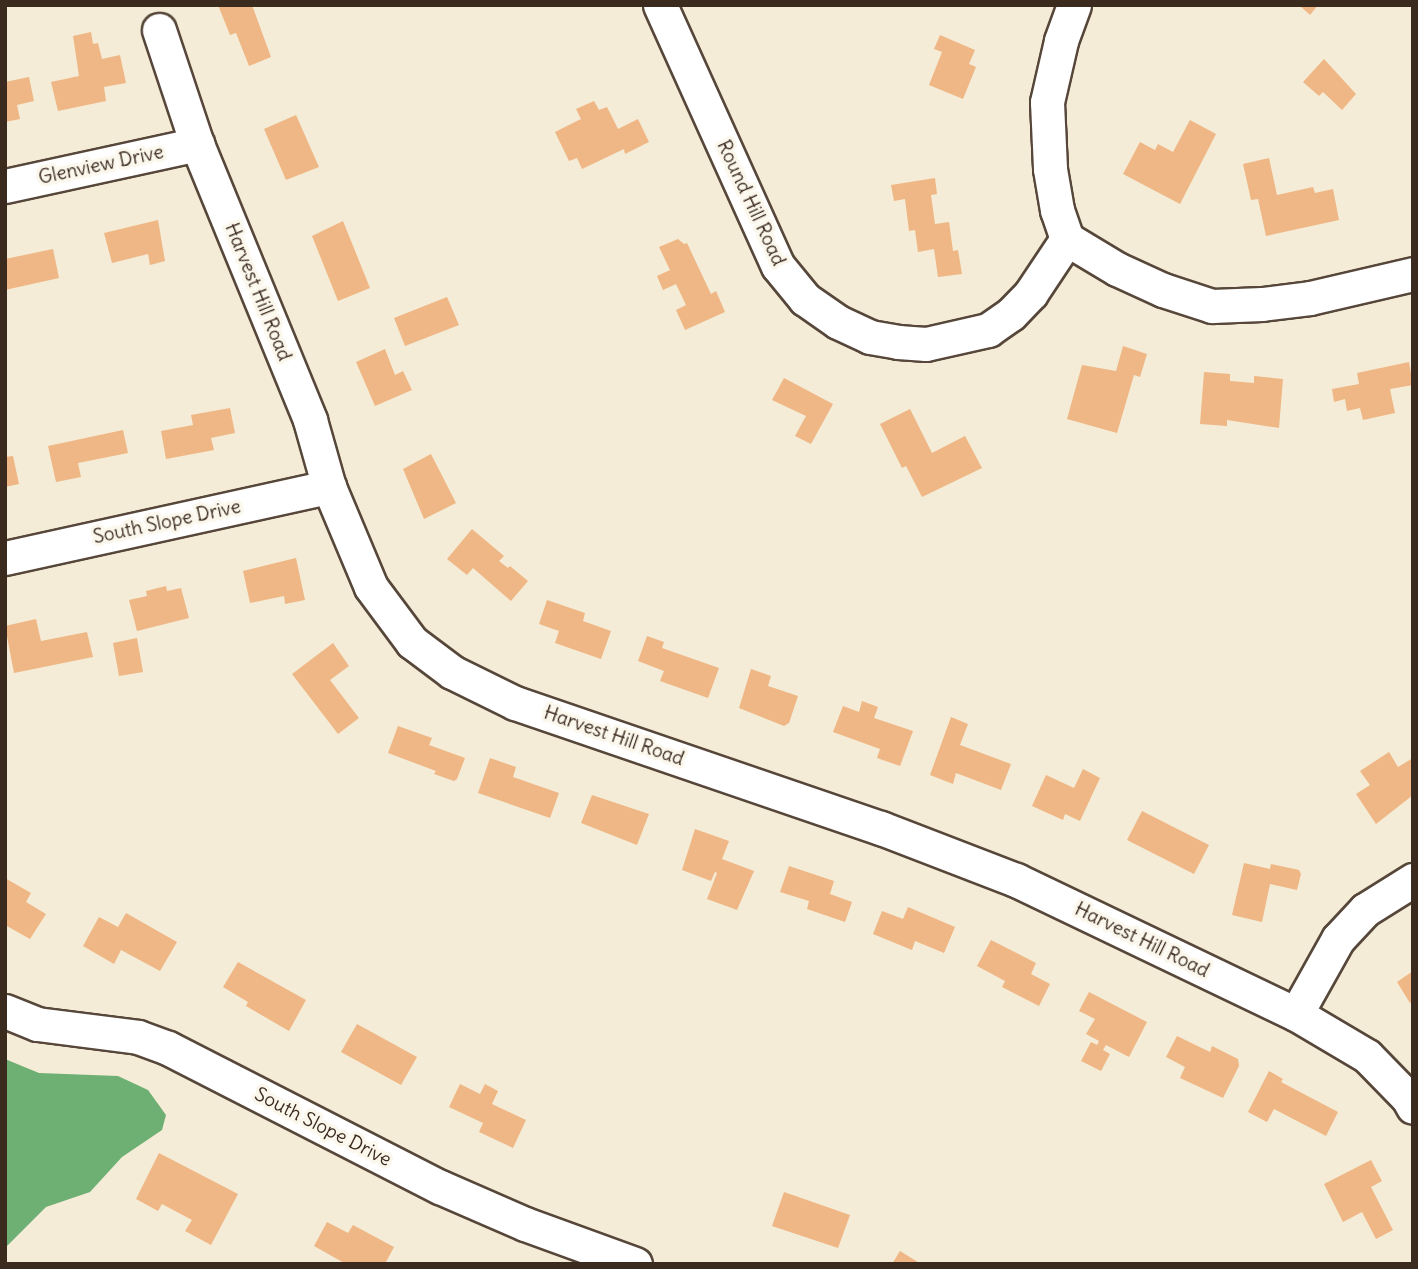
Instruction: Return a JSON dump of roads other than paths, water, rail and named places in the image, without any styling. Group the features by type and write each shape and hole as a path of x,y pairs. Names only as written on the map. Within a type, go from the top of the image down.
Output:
{"street":[{"name":"Round Hill Road","path":"660,5 778,266 805,299 838,322 870,337 926,344 988,330 1012,314 1031,293 1067,239"},
{"path":"1074,5 1061,41 1047,102 1050,169 1057,210 1067,239 1117,269 1163,290 1212,306 1310,298 1413,274"},
{"name":"Harvest Hill Road","path":"159,30 197,144 310,419 330,487 371,587 412,642 452,672 515,702 881,828 1016,880 1296,1014 1367,1056 1408,1098 1413,1107"},
{"name":"Glenview Drive","path":"5,186 197,144"},
{"name":"South Slope Drive","path":"5,558 330,487"},
{"path":"1296,1014 1338,939 1365,910 1413,880"},
{"name":"South Slope Drive","path":"5,1011 37,1024 72,1031 138,1037 168,1048 440,1187 525,1224 635,1264"}]}
